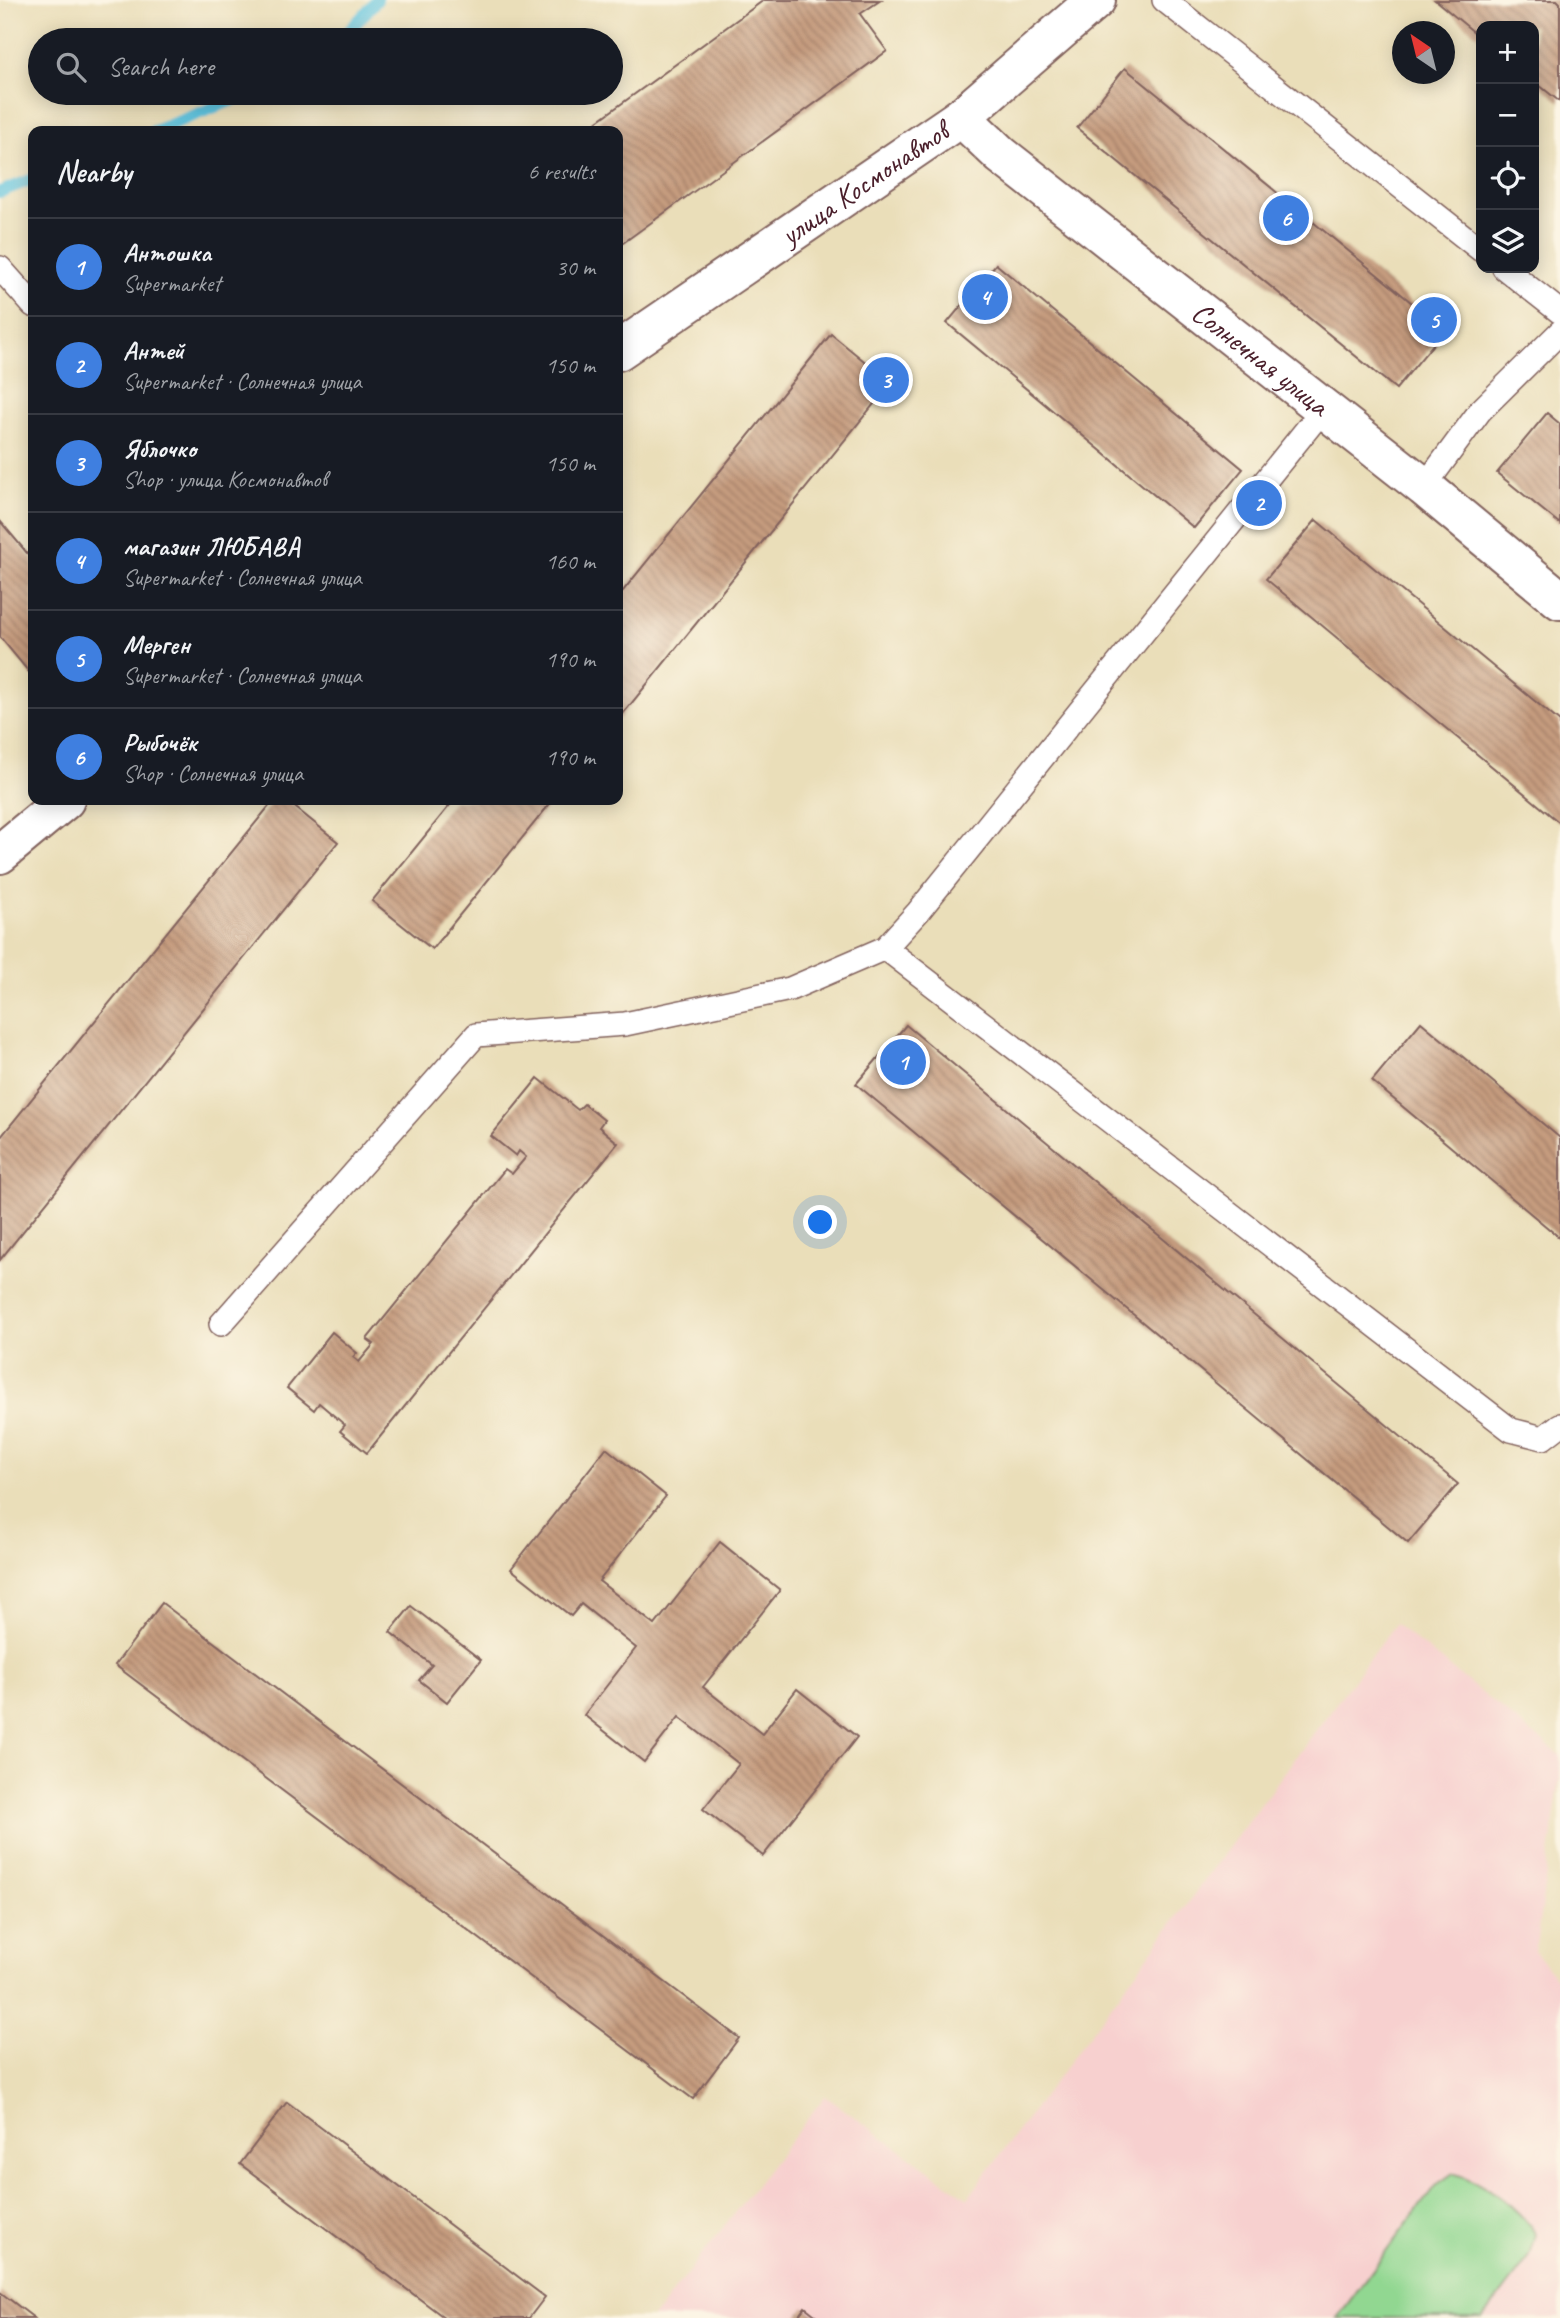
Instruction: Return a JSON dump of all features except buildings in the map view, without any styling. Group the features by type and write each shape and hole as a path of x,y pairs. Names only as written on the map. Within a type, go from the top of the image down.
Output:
{"street":[{"name":"улица Космонавтов","path":"623,348 961,117 1096,0"},
{"name":"Солнечная улица","path":"961,117 1001,155 1424,487 1560,600"},
{"path":"0,854 59,805"}],"lane":[{"path":"1164,0 1476,246"},
{"path":"0,268 28,299"},
{"path":"1510,273 1560,312"},
{"path":"1424,487 1480,411 1560,332"},
{"path":"221,1324 476,1035 625,1024 790,989 885,948 918,912 1324,408"},
{"path":"885,948 1511,1430 1543,1438 1560,1425"}],"shaded area":[{"path":"1395,1624 1560,1755 1560,1777 1535,1952 1560,1983 1560,2318 653,2318 825,2096 968,2198"}],"green space":[{"path":"1453,2173 1500,2197 1520,2214 1536,2234 1530,2256 1483,2318 1337,2318 1435,2186"}],"waterway":[{"path":"352,28 377,0"},
{"path":"167,126 220,105"},
{"path":"0,192 28,181"}],"place":[{"name":"Рыбочёк","path":"1286,218"},
{"name":"магазин ЛЮБАВА","path":"985,297"},
{"name":"Мерген","path":"1434,320"},
{"name":"Яблочко","path":"886,380"},
{"name":"Антей","path":"1259,503"},
{"name":"Антошка","path":"903,1062"}]}
